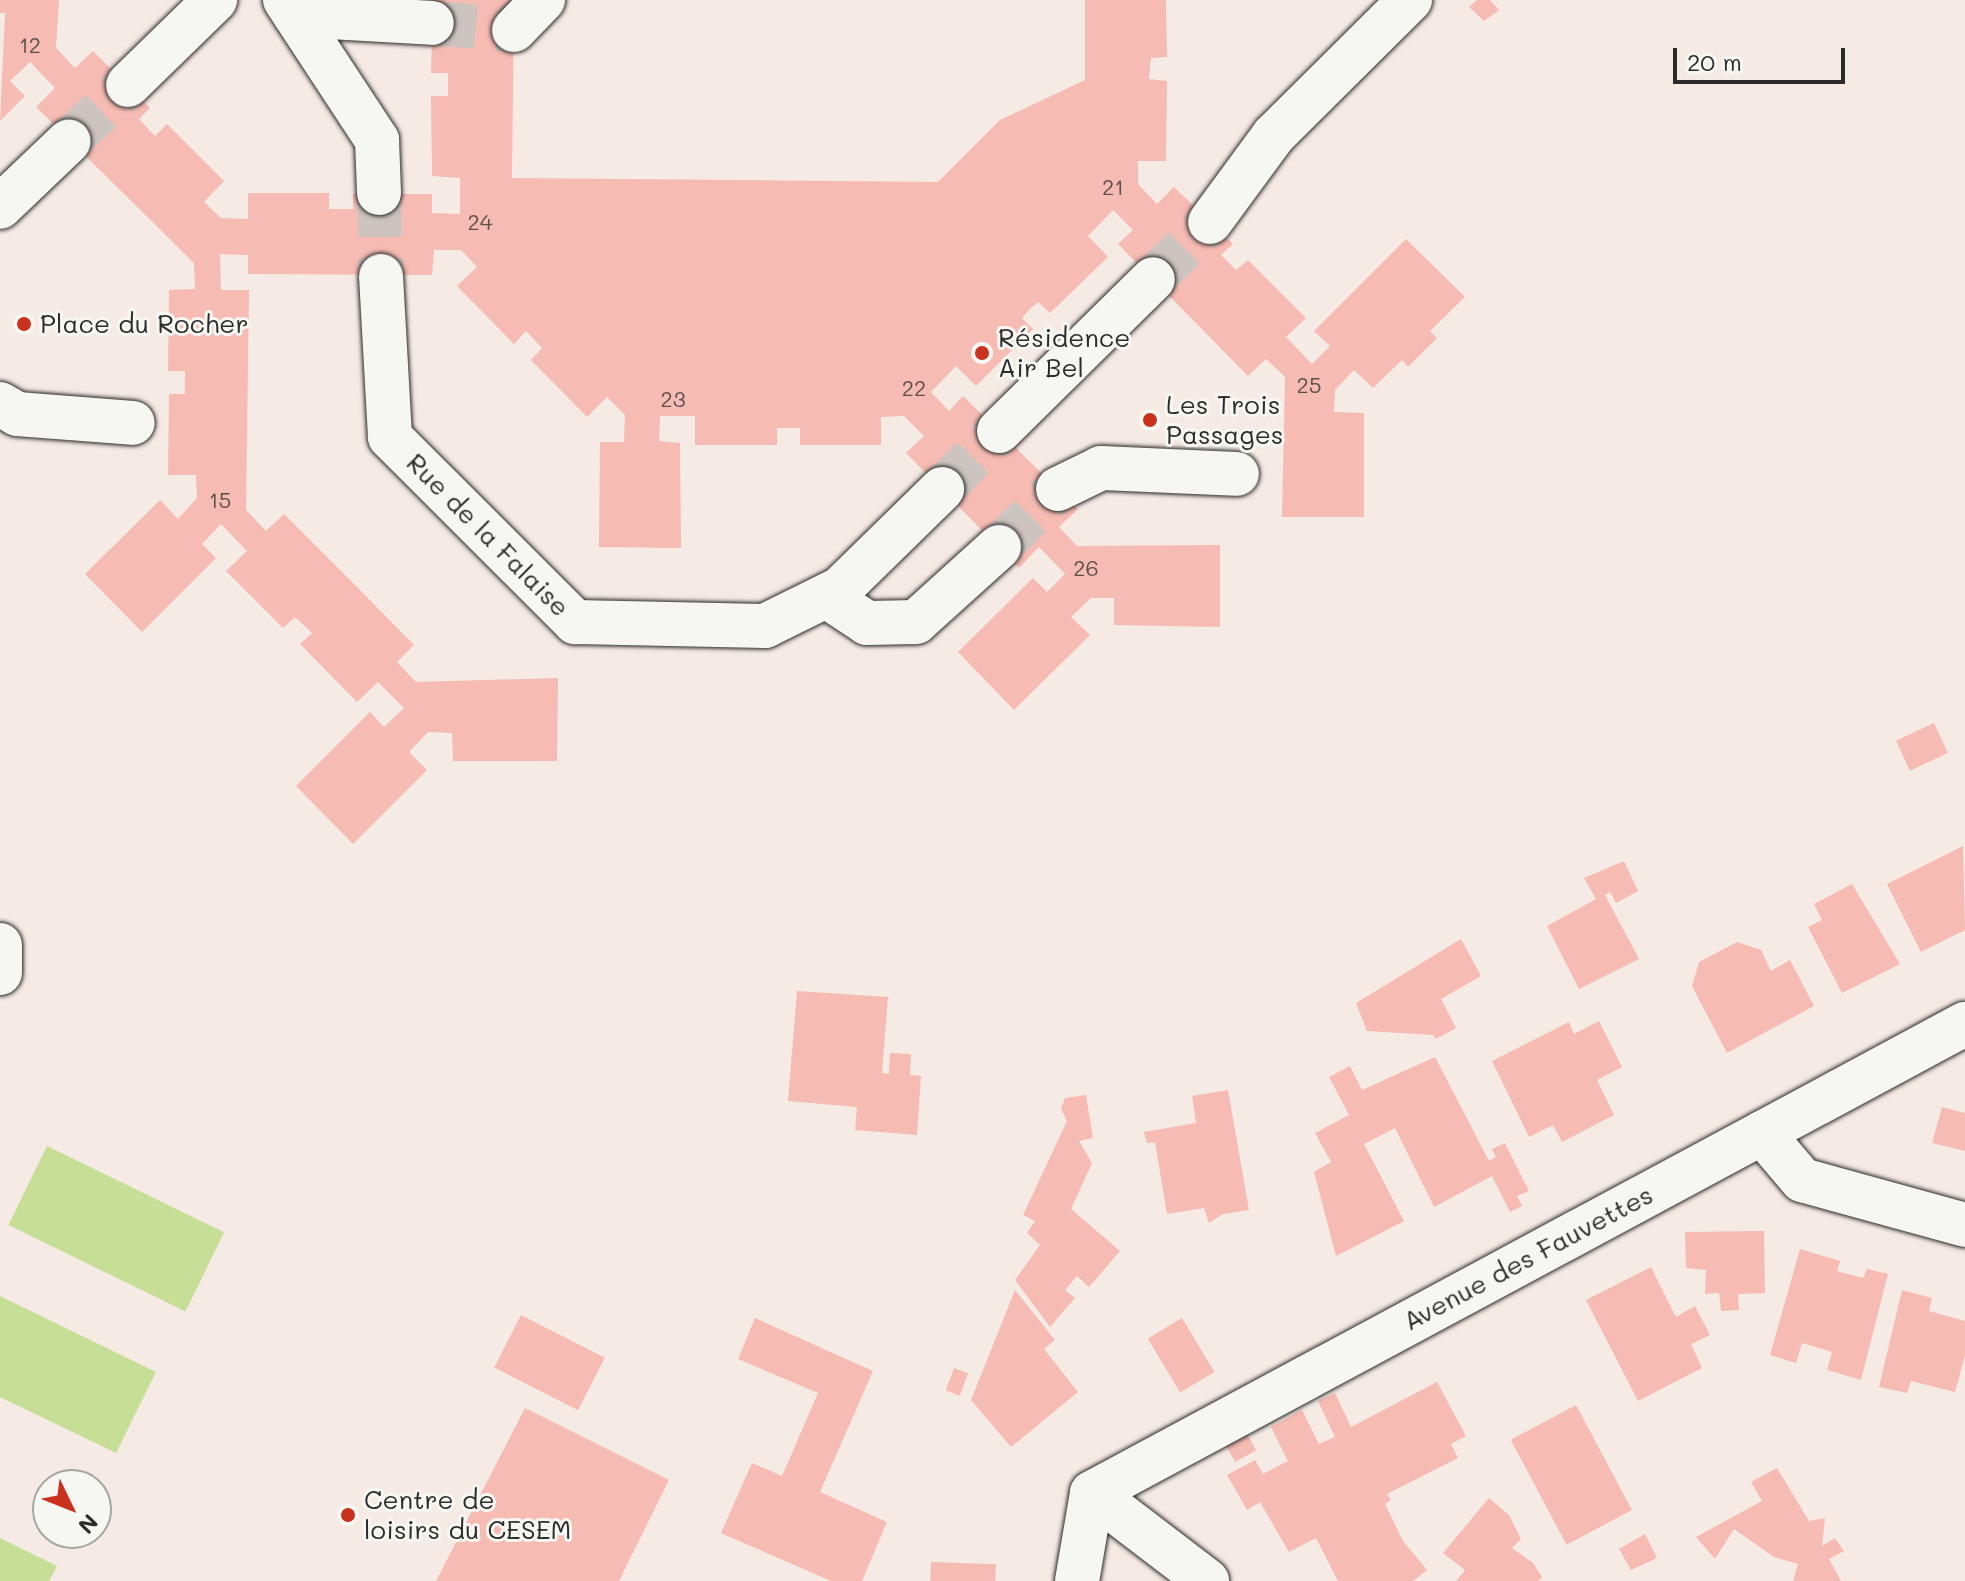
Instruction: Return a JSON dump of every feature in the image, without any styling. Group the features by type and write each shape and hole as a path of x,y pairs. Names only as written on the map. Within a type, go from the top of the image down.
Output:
{"street":[{"path":"128,85 215,0"},
{"path":"1210,222 1274,135 1410,0"},
{"path":"290,7 432,23"},
{"path":"290,7 377,140 379,193"},
{"path":"0,207 69,141"},
{"name":"Rue de la Falaise","path":"381,276 390,437 575,622 765,626 840,589 942,489"},
{"path":"999,431 1153,279"},
{"path":"0,404 17,414 133,423"},
{"path":"1058,489 1101,468 1237,474"},
{"path":"826,596 867,623 916,622 999,547"},
{"path":"0,945 0,973"},
{"name":"Avenue des Fauvettes","path":"1092,1493 1965,1024"},
{"path":"1762,1133 1802,1180 1965,1225"},
{"path":"1077,1581 1092,1493 1207,1581"}],"green space":[{"path":"47,1146 224,1232 185,1311 8,1225"},
{"path":"0,1296 156,1372 116,1453 0,1397"},
{"path":"0,1538 57,1566 49,1581 0,1581"}],"building":[{"path":"0,0 59,0 56,48 75,68 93,51 150,108 139,119 155,136 167,124 224,181 204,202 221,218 248,219 248,193 329,193 329,209 353,209 353,194 432,194 432,213 460,214 460,178 432,176 431,96 448,96 448,73 431,73 433,0 514,0 512,178 938,182 1000,120 1085,80 1085,0 1166,0 1167,57 1151,58 1149,79 1167,81 1166,161 1138,161 1138,184 1157,204 1174,187 1233,244 1221,255 1236,270 1248,260 1306,318 1286,337 1312,364 1330,346 1314,331 1406,239 1465,297 1430,331 1437,338 1408,367 1402,360 1373,388 1354,370 1335,390 1334,412 1364,413 1364,517 1282,517 1285,377 1266,359 1248,376 1118,244 1133,230 1113,210 1088,236 1108,257 1050,313 1038,302 1030,309 1022,318 1033,329 976,386 956,366 931,392 949,411 963,396 1078,509 1059,527 1077,546 1220,545 1220,627 1114,625 1114,598 1091,598 1071,617 1090,635 1014,710 958,652 1033,578 1047,592 1065,574 1039,547 1019,568 906,453 924,436 904,416 881,417 881,445 800,445 800,428 777,428 777,445 695,445 695,416 660,416 659,441 680,443 681,548 599,547 600,442 624,442 625,415 607,397 587,417 531,360 542,348 526,331 514,344 457,286 477,267 461,250 434,250 432,275 248,274 248,255 220,254 221,290 249,290 246,510 266,531 284,514 357,587 414,645 397,662 416,682 558,678 557,761 453,761 452,733 428,732 409,752 427,770 353,844 296,786 370,712 384,727 404,708 378,682 357,702 300,644 312,633 295,617 283,628 226,571 247,551 221,524 202,544 216,558 142,632 85,574 160,500 178,519 197,498 196,475 168,475 169,394 185,394 185,371 168,371 169,290 195,289 194,263 36,107 55,88 30,62 10,81 25,96 0,121 5,13 0,13"},
{"path":"1477,0 1490,0 1499,10 1484,21 1469,7"},
{"path":"1934,723 1948,753 1910,771 1896,741"},
{"path":"1963,846 1965,930 1921,952 1887,884"},
{"path":"1624,861 1638,891 1616,903 1610,892 1605,895 1639,959 1579,989 1547,926 1596,899 1584,878"},
{"path":"1852,884 1900,964 1842,993 1808,927 1822,920 1814,904"},
{"path":"1461,939 1481,976 1441,999 1456,1028 1436,1039 1433,1035 1367,1031 1356,1003"},
{"path":"1737,942 1761,950 1771,971 1790,960 1814,1006 1727,1053 1692,986 1699,962"},
{"path":"797,991 888,997 882,1073 889,1074 890,1053 911,1054 910,1075 921,1076 917,1135 855,1130 857,1107 788,1101"},
{"path":"1599,1021 1622,1067 1597,1080 1614,1115 1562,1142 1553,1125 1529,1137 1492,1061 1569,1022 1574,1034"},
{"path":"1435,1057 1489,1161 1496,1157 1492,1149 1505,1143 1529,1191 1517,1196 1522,1206 1510,1212 1492,1176 1434,1207 1395,1128 1364,1144 1404,1221 1336,1256 1314,1172 1331,1162 1315,1133 1349,1115 1329,1077 1350,1066 1362,1090"},
{"path":"1228,1090 1249,1210 1223,1214 1209,1223 1204,1208 1167,1214 1155,1142 1147,1143 1144,1132 1196,1123 1192,1096"},
{"path":"1086,1095 1093,1138 1079,1141 1092,1163 1071,1209 1120,1251 1089,1287 1077,1276 1065,1290 1075,1298 1050,1327 1015,1280 1040,1245 1027,1233 1035,1221 1023,1215 1067,1121 1061,1109 1065,1098"},
{"path":"1942,1107 1965,1113 1965,1151 1932,1143"},
{"path":"1764,1231 1765,1293 1738,1294 1739,1310 1721,1311 1719,1293 1705,1294 1706,1270 1686,1268 1685,1232"},
{"path":"1800,1249 1840,1261 1837,1271 1863,1278 1867,1269 1888,1274 1861,1380 1827,1370 1832,1352 1802,1343 1796,1363 1770,1355"},
{"path":"1651,1267 1676,1317 1695,1306 1710,1335 1691,1344 1702,1368 1638,1401 1586,1300"},
{"path":"1015,1290 1055,1340 1044,1349 1078,1392 1011,1447 971,1400"},
{"path":"1902,1290 1932,1298 1929,1311 1965,1321 1965,1355 1955,1392 1911,1381 1907,1393 1879,1387"},
{"path":"521,1315 605,1358 578,1410 494,1368"},
{"path":"755,1318 873,1371 820,1492 887,1522 862,1581 831,1581 721,1533 752,1463 782,1476 818,1393 738,1359"},
{"path":"1182,1318 1214,1372 1180,1393 1148,1339"},
{"path":"954,1368 968,1373 960,1396 946,1391"},
{"path":"1437,1382 1466,1436 1451,1444 1458,1458 1387,1494 1391,1500 1385,1504 1403,1541 1427,1570 1413,1581 1338,1581 1316,1538 1289,1552 1260,1502 1247,1510 1227,1475 1255,1460 1263,1474 1288,1461 1271,1427 1302,1410 1319,1444 1335,1437 1318,1401 1335,1393 1351,1427"},
{"path":"1576,1405 1632,1510 1567,1545 1511,1440"},
{"path":"525,1408 669,1480 619,1581 436,1581"},
{"path":"1246,1432 1256,1450 1235,1462 1225,1444"},
{"path":"1777,1468 1809,1521 1825,1518 1822,1546 1835,1538 1844,1551 1829,1559 1841,1581 1793,1581 1798,1564 1774,1557 1734,1529 1715,1559 1696,1537 1762,1501 1751,1482"},
{"path":"1489,1498 1509,1515 1521,1539 1512,1548 1533,1563 1542,1577 1538,1581 1456,1581 1465,1570 1443,1553"},
{"path":"1645,1534 1657,1558 1631,1570 1619,1549"},
{"path":"931,1562 996,1564 995,1581 930,1581"}],"tunnel":[{"path":"432,23 514,30"},
{"path":"69,141 128,85"},
{"path":"379,193 381,276"},
{"path":"1153,279 1210,222"},
{"path":"942,489 999,431"},
{"path":"999,547 1058,489"}],"place":[{"name":"Place du Rocher","path":"24,324"},
{"name":"Résidence Air Bel","path":"982,353"},
{"name":"Les Trois Passages","path":"1150,420"},
{"name":"Centre de loisirs du CESEM","path":"348,1515"}]}
